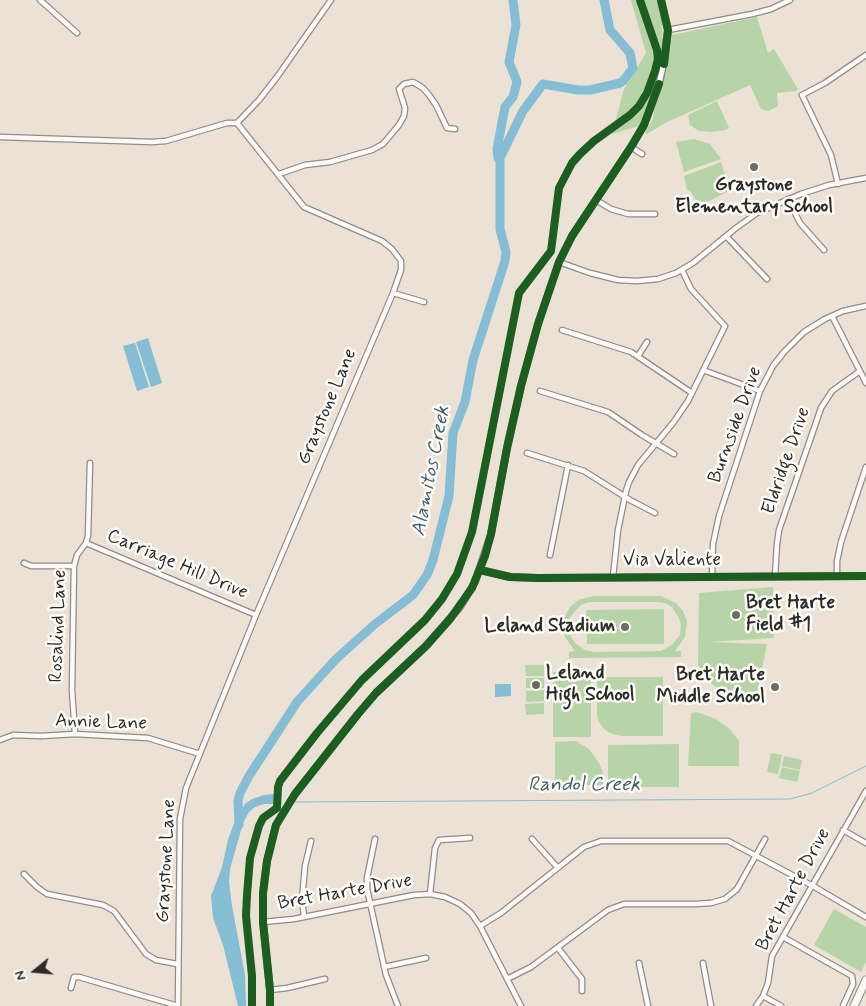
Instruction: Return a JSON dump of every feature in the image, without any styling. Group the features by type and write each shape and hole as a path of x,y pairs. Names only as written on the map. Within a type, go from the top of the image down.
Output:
{"main road":[{"path":"854,1006 866,980"}],"street":[{"path":"40,0 77,33"},
{"path":"0,137 152,142 166,141 228,123 237,123 259,100 277,77 331,0"},
{"path":"270,1006 263,893 267,861 276,825 295,794 372,697 426,646 450,619 472,588 480,570 491,534 521,386 538,324 559,262 572,236 644,125 659,84 668,30 661,0"},
{"path":"668,30 752,14 771,9 790,0"},
{"path":"838,184 831,155 802,95 839,74 866,55"},
{"path":"279,174 305,164 333,162 372,150 383,144 404,116 405,108 399,90 404,84 412,82 423,88 432,100 447,128 454,129"},
{"name":"Graystone Lane","path":"178,1006 180,818 186,788 256,615 393,293 401,270 401,261 396,252 382,241 304,206 237,123"},
{"path":"631,147 642,154"},
{"path":"559,262 608,279 625,281 652,280 682,270 698,260 757,213 813,190 866,178"},
{"path":"788,199 800,223 824,250"},
{"path":"596,200 611,209 628,214 655,214"},
{"path":"726,236 767,279"},
{"path":"613,577 618,530 629,482 638,465 682,411 725,326 691,289 682,270"},
{"path":"393,293 424,302"},
{"name":"Burnside Drive","path":"712,577 713,544 718,516 760,391 773,366 804,332 843,311 866,306"},
{"path":"832,316 866,383"},
{"path":"562,330 632,352 692,393"},
{"path":"638,356 647,342"},
{"path":"703,370 760,391"},
{"name":"Eldridge Drive","path":"775,576 779,530 821,408 832,391 860,371"},
{"path":"540,391 608,412 674,454"},
{"path":"527,453 584,471 625,497 655,513"},
{"name":"Rosalind Lane","path":"74,734 72,690 74,566 88,536 90,463"},
{"path":"550,555 568,466"},
{"path":"837,576 837,561 841,542 866,467"},
{"name":"Carriage Hill Drive","path":"86,543 256,615"},
{"path":"24,563 31,566 74,566"},
{"name":"Via Valiente","path":"480,570 522,578 866,576"},
{"name":"Annie Lane","path":"0,740 13,735 74,734 148,738 200,754"},
{"name":"Bret Harte Drive","path":"756,1006 764,996 772,956 866,791"},
{"path":"843,830 866,843"},
{"path":"430,894 435,848 439,840 470,838"},
{"path":"532,838 558,868"},
{"path":"375,839 367,878 370,904 384,967 398,1006"},
{"path":"507,979 531,967 608,910 624,904 696,904 711,903 724,899 737,890 765,839"},
{"path":"304,916 302,900 305,866 311,841"},
{"path":"480,926 502,913 584,847 601,841 728,841 813,886 866,917"},
{"path":"24,874 47,894 103,905 114,911 146,954 156,960 177,964"},
{"name":"Bret Harte Drive","path":"264,922 294,919 414,895 446,896 471,913 480,926 521,1006"},
{"path":"783,937 849,973 853,978 852,988 843,1006"},
{"path":"558,948 582,979 582,991"},
{"path":"384,967 426,958"},
{"path":"639,963 648,1006"},
{"path":"703,963 711,1006"},
{"path":"71,988 74,977 79,976 178,1006"},
{"path":"270,990 325,979"},
{"path":"764,996 781,1006"}],"green space":[{"path":"631,0 657,0 662,21 663,48 657,84 642,125 612,134 624,89 646,53"},
{"path":"757,17 768,53 774,49 798,89 796,91 777,93 778,106 768,111 761,109 750,85 667,122 647,134 645,132 653,119 655,102 666,73 672,35"},
{"path":"717,101 729,128 711,132 699,131 690,125 688,115"},
{"path":"694,139 710,144 721,159 684,172 676,142"},
{"path":"721,162 730,190 700,206 691,192 687,190 684,176"},
{"path":"773,587 774,638 708,642 767,644 756,698 730,697 712,684 698,665 699,593"},
{"path":"594,596 661,596 676,603 683,611 687,621 685,637 675,651 681,651 681,657 569,658 569,652 575,651 565,637 563,627 565,616 570,607 578,600","holes":["589,602 665,603 672,607 679,618 681,626 680,635 672,645 661,651 594,652 585,650 575,643 570,635 570,618 581,605"]},
{"name":"Leland Stadium","path":"664,609 664,644 587,644 586,610"},
{"path":"525,665 544,665 544,676 526,676"},
{"path":"553,672 591,672 591,737 553,737"},
{"path":"597,677 663,677 663,736 621,736 604,729 597,715"},
{"path":"526,678 544,678 544,688 526,688"},
{"path":"544,690 544,701 526,702 526,691"},
{"path":"544,703 544,714 526,715 525,704"},
{"path":"697,712 716,719 730,729 739,741 739,766 688,766 691,713"},
{"path":"576,741 589,749 599,763 603,773 603,785 555,785 555,742"},
{"path":"679,744 679,787 608,787 608,745"},
{"path":"771,753 782,755 778,774 767,772"},
{"path":"784,756 802,760 800,770 782,766"},
{"path":"782,767 800,771 797,782 779,778"},
{"path":"834,909 866,927 866,962 861,972 814,945"}],"water":[{"path":"148,338 162,383 151,387 136,342"},
{"path":"135,343 149,387 137,391 123,346"},
{"path":"495,684 511,684 511,696 495,697"},
{"path":"275,794 274,804 264,804 255,807 249,812 243,823 230,869 229,882 232,906 245,975 246,1006 238,1006 223,945 213,918 211,896 222,867 228,840 236,818 245,804 252,799"}],"waterway":[{"path":"498,158 497,149 505,107 513,97 517,82 509,62 516,25 513,0"},
{"name":"Alamitos Creek","path":"239,825 238,801 240,793 297,702 336,659 375,624 413,595 427,575 433,560 449,496 453,433 465,402 473,360 505,261 506,252 500,229 500,158 523,111 543,84 578,90 590,90 620,83 633,68 630,53 610,30 604,0"},
{"name":"Randol Creek","path":"295,802 790,799 812,793 866,766"}],"cycle path":[{"path":"252,1006 252,976 246,916 250,858 259,826 263,818 277,808 280,781 317,733 362,680 425,620 442,599 457,574 472,532 519,293 551,251 559,188 572,163 580,154 639,106 647,93 655,71 658,59 657,50 640,0"},
{"path":"661,0 668,30 664,64"},
{"path":"270,1006 263,922 263,893 267,861 276,825 295,794 358,714 376,693 426,646 450,619 472,588 485,556 491,534 521,386 538,324 559,262 572,236 644,125 659,84"},
{"path":"480,570 510,577 538,578 866,576"}],"place":[{"name":"Graystone Elementary School","path":"754,167"},
{"name":"Bret Harte Field #1","path":"736,615"},
{"name":"Leland Stadium","path":"625,627"},
{"name":"Leland High School","path":"536,685"},
{"name":"Bret Harte Middle School","path":"775,687"}]}
